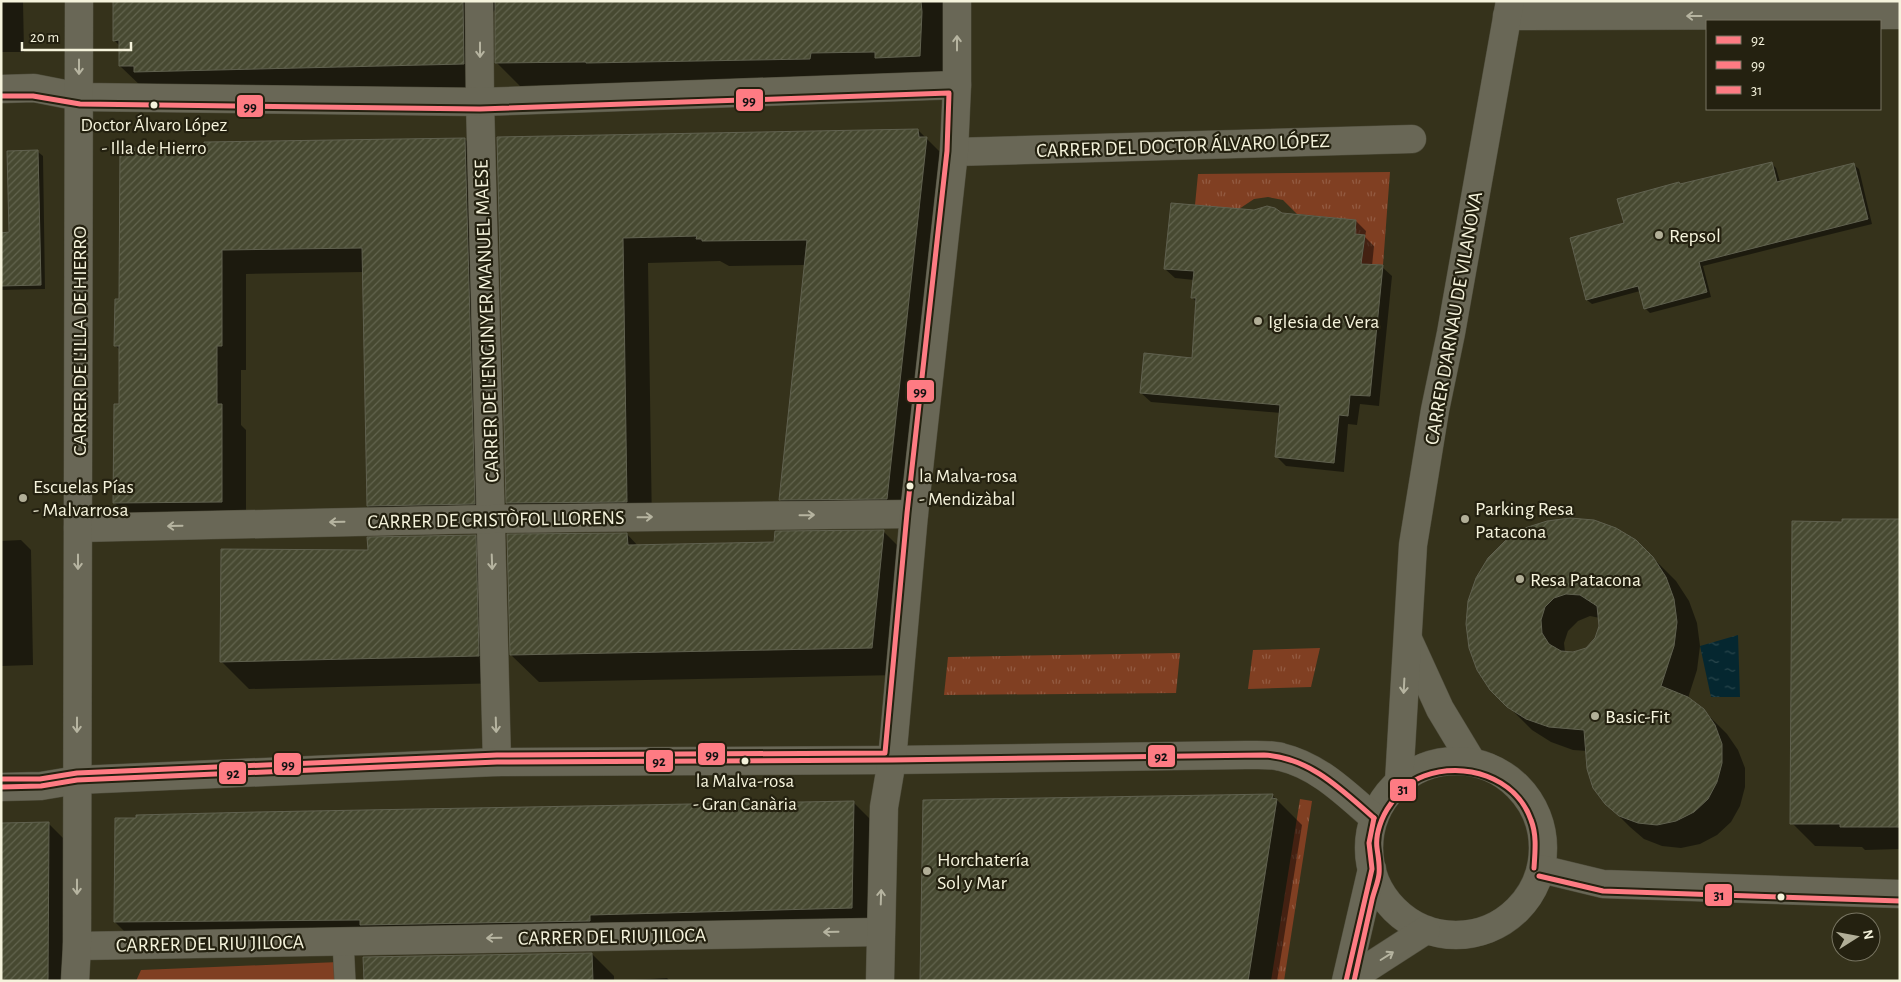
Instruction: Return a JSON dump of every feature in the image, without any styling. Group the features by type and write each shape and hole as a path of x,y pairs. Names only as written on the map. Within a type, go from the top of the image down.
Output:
{"street":[{"name":"CARRER DE L'ILLA DE HIERRO","path":"75,981 77,946 79,1"},
{"name":"CARRER DE L'ENGINYER MANUEL MAESE","path":"479,1 497,762"},
{"path":"880,981 884,807 892,760 914,514 954,152 957,1"},
{"path":"1509,9 1900,15"},
{"name":"CARRER D'ARNAU DE VILANOVA","path":"1399,782 1406,637 1413,545 1435,410 1451,333 1509,9"},
{"path":"1,89 34,88 80,98 480,102 956,85"},
{"name":"CARRER DEL DOCTOR ÁLVARO LÓPEZ","path":"954,152 1412,138"},
{"name":"CARRER DE CRISTÒFOL LLORENS","path":"78,528 491,519 914,514"},
{"name":"CARRER D'ARNAU DE VILANOVA","path":"1406,637 1440,709 1472,762"},
{"path":"1,787 41,786 77,780 497,762 892,760 1246,755 1280,756 1304,764 1325,776 1374,818"},
{"path":"1446,761 1472,762 1499,772 1522,789 1537,813 1544,841 1541,869 1530,895 1512,917 1485,931 1456,936 1426,930 1402,916 1382,895 1372,869 1369,843 1374,818 1384,799 1399,782 1421,768 1438,763 1446,761"},
{"path":"1346,981 1372,869"},
{"path":"1541,869 1603,884 1900,894"},
{"path":"1346,981 1426,930"},
{"name":"CARRER DEL RIU JILOCA","path":"77,946 880,932"},
{"path":"343,941 345,981"}],"green space":[{"path":"1390,172 1383,265 1352,263 1363,254 1365,236 1355,234 1356,220 1297,214 1283,200 1268,197 1254,199 1239,209 1195,205 1198,174"},
{"path":"1320,648 1311,687 1248,689 1253,650"},
{"path":"1180,653 1176,693 944,695 948,657"},
{"path":"1300,799 1312,801 1284,981 1271,981"},
{"path":"339,962 340,981 136,981 141,970"}],"water":[{"path":"1738,635 1740,697 1711,697 1700,646"}],"building":[{"path":"113,1 463,1 464,64 134,72 134,66 119,66 119,40 113,41"},
{"path":"495,1 921,1 920,56 875,58 875,52 811,53 810,59 495,63"},
{"path":"918,129 919,137 927,137 887,499 779,500 807,240 702,241 702,239 696,239 697,236 623,238 627,502 506,503 497,137"},
{"path":"465,138 475,504 367,506 362,248 222,250 222,346 217,346 217,404 222,404 222,502 113,503 114,404 119,404 119,346 114,346 115,299 119,299 120,148 204,147 204,142"},
{"path":"38,150 41,285 1,286 1,233 9,232 7,151"},
{"path":"1772,162 1777,182 1854,163 1868,219 1699,262 1707,292 1644,309 1638,286 1586,300 1570,238 1624,223 1617,199 1679,182 1680,184"},
{"name":"Iglesia de Vera","path":"1171,203 1254,210 1267,206 1275,208 1282,213 1356,220 1355,234 1365,235 1361,264 1383,265 1370,396 1350,395 1348,416 1339,415 1334,463 1275,457 1280,405 1140,393 1144,353 1192,358 1196,298 1191,298 1194,271 1164,269"},
{"path":"1570,518 1594,520 1616,528 1636,540 1653,557 1666,577 1674,599 1677,622 1674,646 1661,686 1688,697 1704,709 1715,725 1722,744 1722,763 1717,782 1708,799 1694,812 1676,821 1657,825 1638,823 1619,816 1605,804 1593,788 1587,769 1584,730 1549,727 1526,719 1507,707 1490,690 1477,670 1469,648 1466,624 1468,601 1476,578 1488,558 1505,541 1525,528 1547,521","holes":["1566,594 1580,595 1597,606 1599,626 1595,638 1586,648 1573,652 1561,651 1549,644 1542,633 1541,620 1545,607 1554,598"]},
{"path":"1842,519 1900,519 1900,827 1840,827 1840,824 1790,824 1792,521 1842,522"},
{"path":"884,530 872,648 510,655 507,534 627,533 628,545 774,542 775,531"},
{"path":"476,535 479,656 220,662 221,549 368,550 367,537"},
{"path":"1273,794 1272,798 1277,799 1248,981 920,981 923,800"},
{"path":"854,801 852,908 590,915 590,921 360,925 360,920 114,922 115,818 136,818 136,815 256,812"},
{"path":"49,822 48,981 1,981 1,823"},
{"path":"592,953 593,981 364,981 363,957"}],"transit line":[{"name":"99","path":"1,96 33,96 80,104 480,109 949,93 947,151 907,513 885,753 497,755 77,773 40,779 1,779"},
{"name":"92","path":"1,787 41,786 77,780 497,762 892,760 1264,755 1280,757 1310,768 1337,786 1374,818"},
{"name":"31","path":"1354,981 1378,877 1377,837 1380,825 1384,814 1393,801 1414,781 1424,776 1455,770 1487,776 1501,783 1514,793 1524,805 1531,820 1535,838 1534,868"},
{"name":"92","path":"1346,981 1372,869 1369,843 1374,818"},
{"name":"31","path":"1539,876 1603,891 1900,901"}],"place":[{"name":"Doctor Álvaro López - Illa de Hierro","path":"154,105"},
{"name":"Repsol","path":"1659,235"},
{"name":"Iglesia de Vera","path":"1258,321"},
{"name":"la Malva-rosa - Mendizàbal","path":"910,486"},
{"name":"Escuelas Pías - Malvarrosa","path":"23,498"},
{"name":"Parking Resa Patacona","path":"1465,519"},
{"name":"Resa Patacona","path":"1520,579"},
{"name":"Basic-Fit","path":"1595,716"},
{"name":"la Malva-rosa - Gran Canària","path":"745,761"},
{"name":"Horchatería Sol y Mar","path":"927,871"}]}
